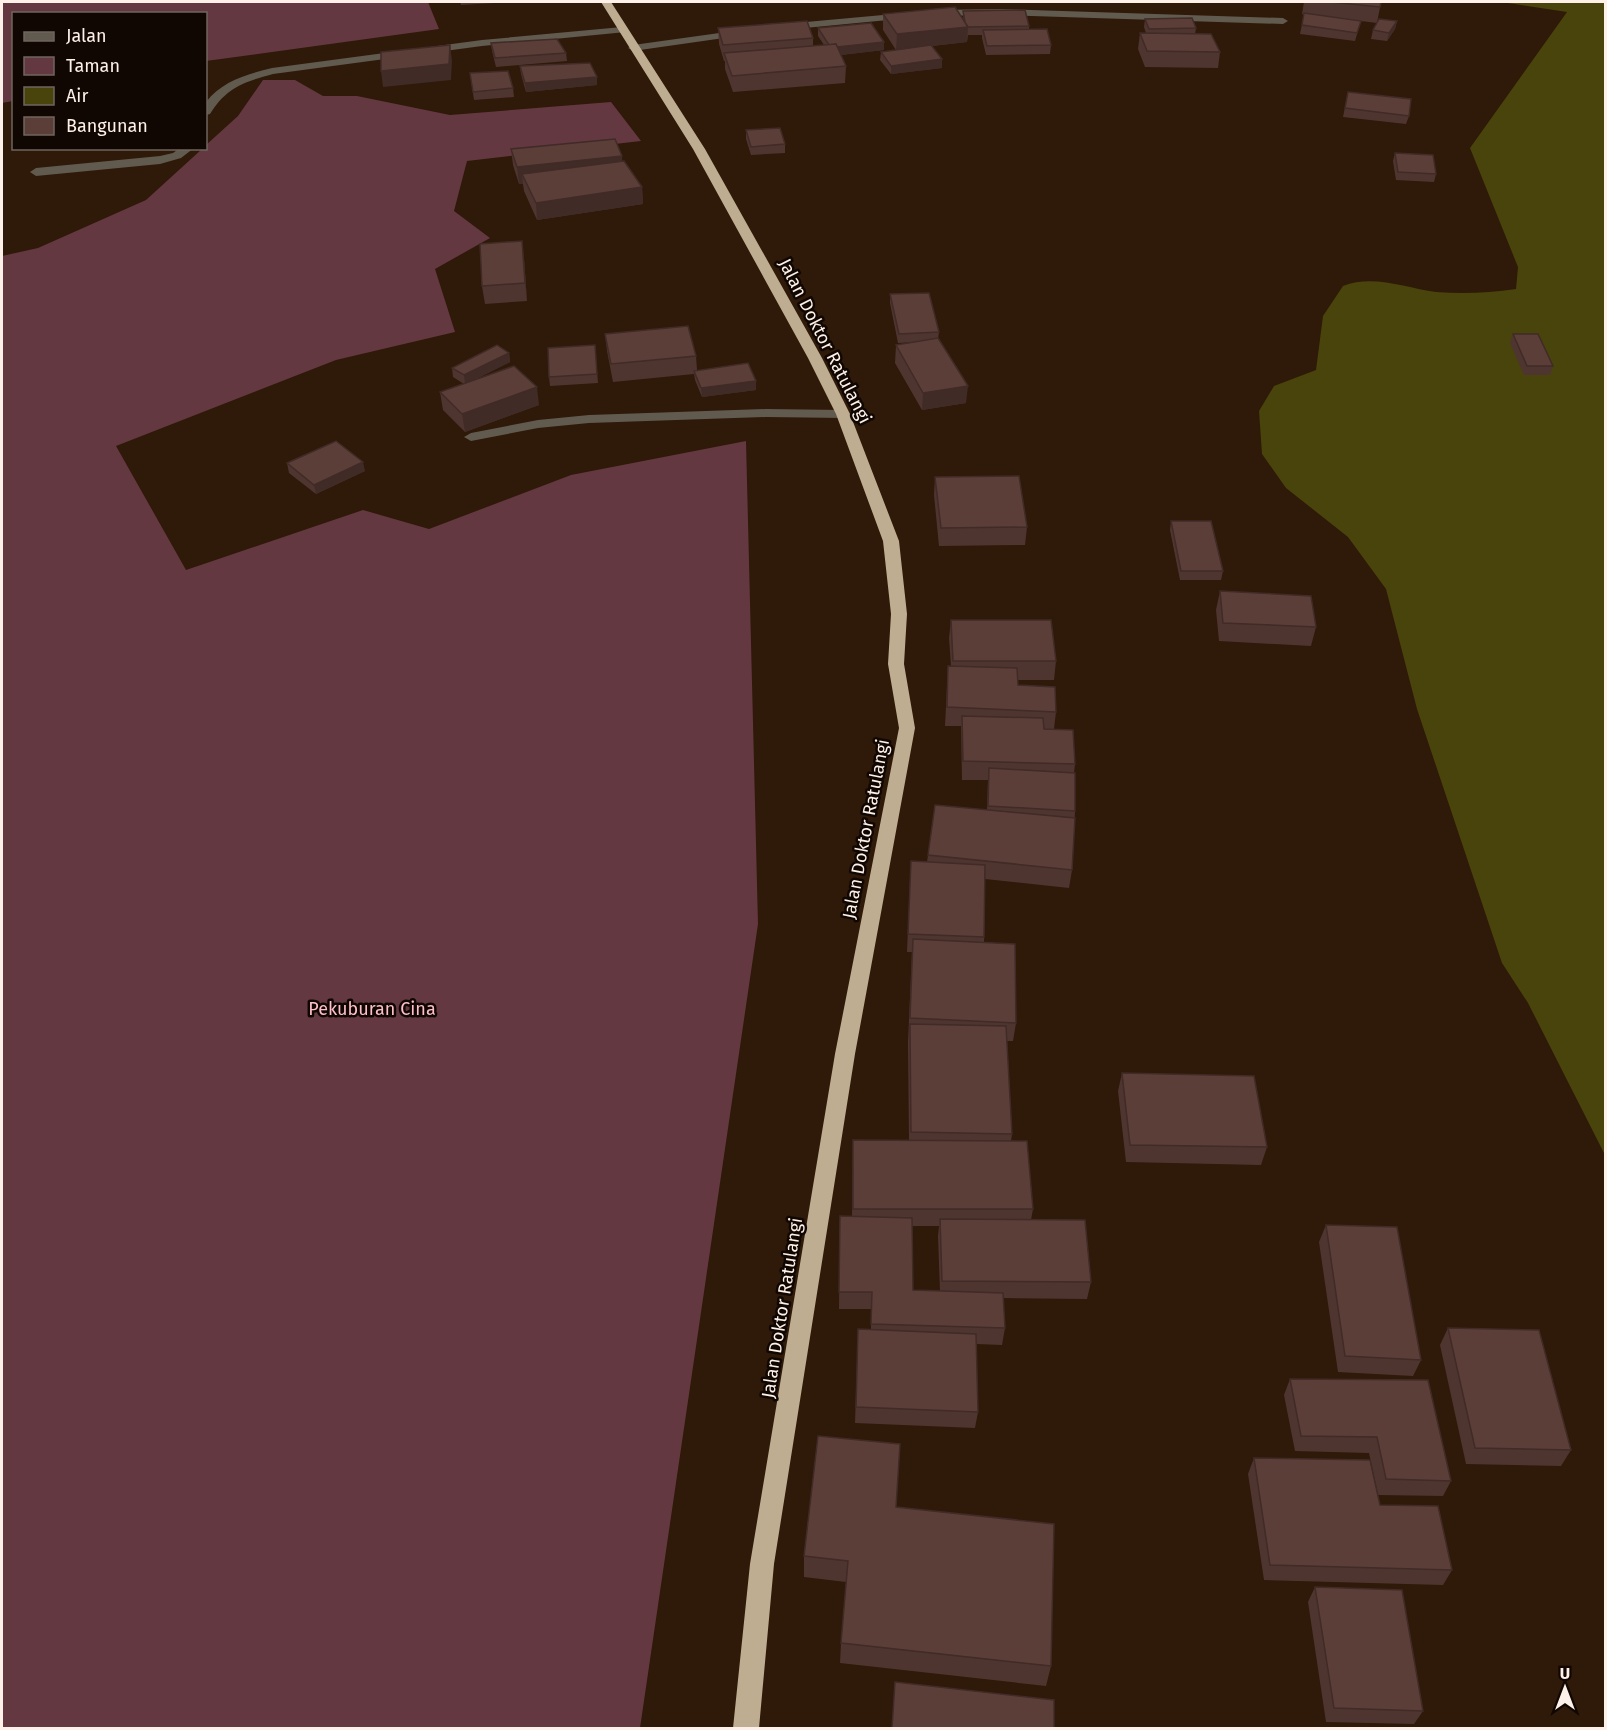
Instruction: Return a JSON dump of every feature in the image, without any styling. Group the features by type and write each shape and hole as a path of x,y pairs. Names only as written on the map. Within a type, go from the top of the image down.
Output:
{"highway":[{"name":"Jalan Doktor Ratulangi","path":"606,2 699,149 815,358 843,414 891,541 899,614 896,664 907,728 845,1053 762,1564 747,1728"}],"street":[{"path":"773,29 932,13 988,12 1283,21"},
{"path":"207,108 222,90 242,79 272,71 482,43 622,30"},
{"path":"633,48 750,32"},
{"path":"36,172 160,160 177,156 186,150"},
{"path":"471,437 538,424 589,419 843,414"}],"green space":[{"path":"2,2 428,2 439,29 207,61 207,12 12,12 12,101 2,103"},
{"name":"Pekuburan Cina","path":"263,80 295,80 323,96 357,96 450,115 611,102 641,141 467,161 454,211 490,238 435,269 455,332 336,360 116,446 186,570 363,510 429,529 571,475 746,441 758,924 640,1728 2,1728 2,256 38,248 146,200 201,150 207,150 207,144 238,116"}],"water":[{"path":"1501,2 1605,2 1605,1155 1528,1003 1502,963 1417,709 1386,589 1348,537 1286,488 1262,454 1259,411 1274,386 1316,370 1323,316 1343,286 1366,281 1446,293 1516,289 1518,267 1470,148 1567,12"}],"building":[{"path":"1331,2 1381,2 1380,7"},
{"path":"955,7 968,27 897,34 883,14"},
{"path":"1025,10 1029,26 968,27 963,11"},
{"path":"1304,13 1361,21 1357,33 1302,25"},
{"path":"1192,18 1196,28 1149,29 1145,19"},
{"path":"1379,19 1397,21 1389,33 1373,30"},
{"path":"807,21 813,38 723,45 718,28"},
{"path":"871,23 884,42 837,47 836,44 829,45 818,28"},
{"path":"1047,29 1051,45 987,46 983,30"},
{"path":"1140,33 1211,34 1220,52 1147,51"},
{"path":"557,39 566,53 495,58 491,43"},
{"path":"836,44 846,66 732,76 724,53"},
{"path":"450,45 449,64 381,71 381,52"},
{"path":"931,45 942,59 891,66 881,52"},
{"path":"590,63 597,77 525,83 520,66"},
{"path":"508,71 513,88 473,92 470,73"},
{"path":"1348,92 1411,99 1409,116 1345,108"},
{"path":"780,128 785,144 751,147 746,130"},
{"path":"615,139 622,156 517,167 511,149"},
{"path":"1395,153 1433,155 1436,174 1398,172"},
{"path":"624,161 642,187 536,203 522,174"},
{"path":"522,241 525,283 482,286 480,244"},
{"path":"929,293 939,332 899,334 890,294"},
{"path":"688,326 696,356 611,364 605,334"},
{"path":"1513,334 1538,334 1553,366 1527,366"},
{"path":"938,338 968,386 923,393 896,345"},
{"path":"497,345 509,353 464,375 452,368"},
{"path":"595,345 597,374 549,377 548,348"},
{"path":"748,363 756,381 701,388 694,371"},
{"path":"514,366 537,387 462,414 440,392"},
{"path":"336,441 363,462 314,485 287,463"},
{"path":"1019,476 1027,527 941,528 935,477"},
{"path":"1171,521 1211,521 1223,571 1181,571"},
{"path":"1220,591 1311,596 1316,627 1223,623"},
{"path":"951,620 1051,620 1056,661 953,661"},
{"path":"948,666 1017,668 1018,685 1055,687 1056,712 947,707"},
{"path":"962,716 1043,718 1044,729 1073,730 1075,764 963,761"},
{"path":"989,768 1075,773 1075,811 988,806"},
{"path":"935,805 1075,818 1072,870 928,855"},
{"path":"911,861 985,865 984,937 908,934"},
{"path":"913,939 1015,944 1016,1023 910,1018"},
{"path":"910,1024 1006,1026 1012,1134 911,1132"},
{"path":"1122,1073 1254,1076 1267,1147 1130,1145"},
{"path":"853,1140 1027,1141 1033,1209 853,1209"},
{"path":"840,1216 912,1218 913,1290 1003,1293 1005,1328 871,1324 872,1292 839,1292"},
{"path":"940,1219 1085,1220 1091,1282 942,1281"},
{"path":"1326,1225 1397,1227 1421,1360 1345,1356"},
{"path":"1448,1328 1539,1330 1571,1450 1475,1448"},
{"path":"858,1329 976,1334 978,1412 856,1407"},
{"path":"1290,1379 1428,1380 1451,1481 1386,1479 1377,1437 1301,1436"},
{"path":"818,1436 900,1444 896,1507 1054,1524 1051,1666 841,1643 848,1561 804,1556"},
{"path":"1254,1458 1370,1460 1380,1505 1438,1506 1452,1570 1270,1565"},
{"path":"1315,1587 1402,1590 1423,1711 1334,1708"},
{"path":"895,1682 1054,1700 1054,1728 892,1728"}]}
